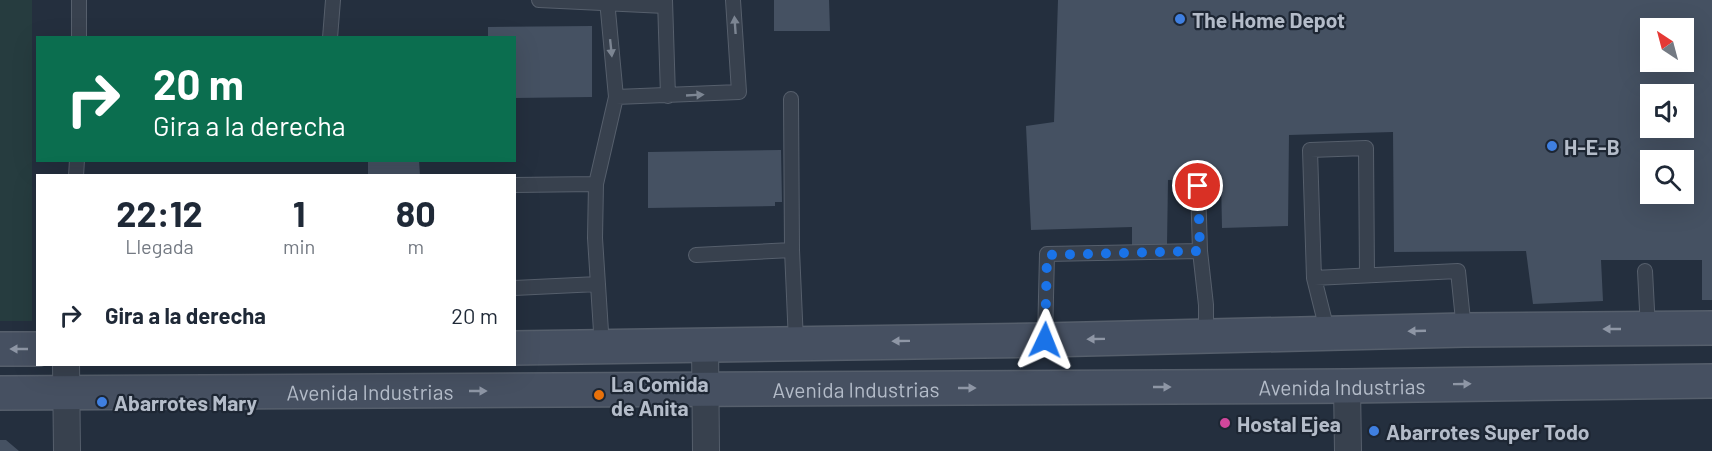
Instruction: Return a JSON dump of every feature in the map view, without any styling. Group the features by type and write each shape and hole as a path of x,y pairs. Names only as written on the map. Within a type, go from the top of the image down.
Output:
{"main road":[{"path":"516,348 1206,337 1464,330 1712,328"},
{"path":"0,349 36,349"},
{"name":"Avenida Industrias","path":"0,393 67,379 705,390 1712,381"}],"street":[{"path":"705,345 706,451"},
{"path":"67,379 67,451"},
{"path":"1347,386 1348,451"}],"lane":[{"path":"79,0 79,36"},
{"path":"330,36 333,0"},
{"path":"539,0 665,3 668,96"},
{"path":"616,97 739,92 733,0"},
{"path":"602,347 595,238 596,184 616,97 607,2"},
{"path":"791,99 792,250 796,342"},
{"path":"1328,334 1314,278 1310,150 1366,148 1367,275"},
{"path":"516,185 596,184"},
{"path":"1198,186 1206,337"},
{"path":"696,255 792,250"},
{"path":"1045,340 1047,255 1200,251"},
{"path":"1314,278 1458,271 1464,330"},
{"path":"1645,271 1648,328"},
{"path":"516,288 598,284"}],"green space":[{"path":"0,0 32,0 32,321 0,321"}],"building":[{"path":"774,0 829,0 830,31 774,31"},
{"path":"1058,0 1712,0 1712,300 1702,300 1702,260 1601,260 1603,301 1533,304 1526,251 1394,252 1393,132 1289,135 1288,226 1222,228 1221,178 1168,180 1167,245 1132,245 1132,227 1031,230 1026,126 1054,122"},
{"path":"592,26 592,97 516,98 516,36 488,36 488,27"},
{"path":"781,150 782,202 775,202 775,206 648,208 648,152"},
{"path":"368,162 419,162 420,174 368,174"},
{"path":"0,440 6,440 19,451 0,451"}],"place":[{"name":"The Home Depot","path":"1180,19"},
{"name":"H-E-B","path":"1552,146"},
{"name":"La Comida de Anita","path":"599,395"},
{"name":"Abarrotes Mary","path":"102,402"},
{"name":"Hostal Ejea","path":"1225,423"},
{"name":"Abarrotes Super Todo","path":"1374,431"}],"route":[{"path":"1045,340 1047,255 1200,251 1198,186"}]}
